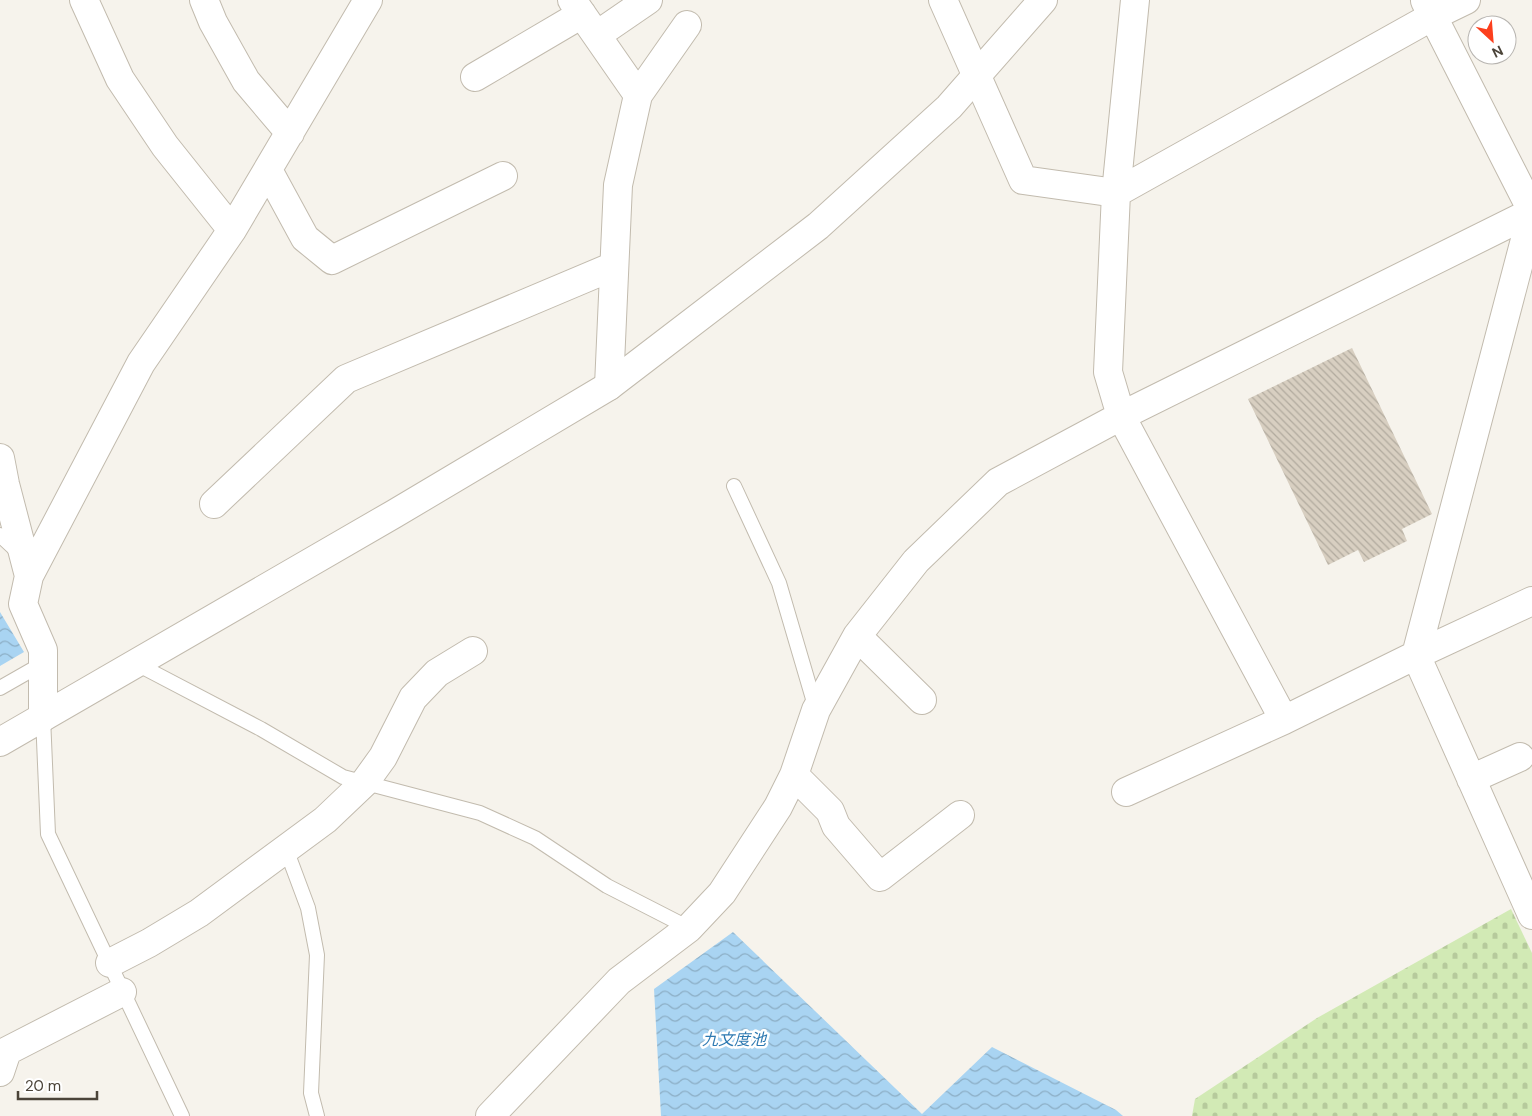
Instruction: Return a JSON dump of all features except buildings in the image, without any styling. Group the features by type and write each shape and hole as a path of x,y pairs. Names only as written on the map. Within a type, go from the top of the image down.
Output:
{"street":[{"path":"84,0 120,79 165,146 232,230"},
{"path":"204,0 213,22 246,81 290,133"},
{"path":"27,567 141,363 232,230 368,0"},
{"path":"475,77 583,16 648,0"},
{"path":"943,0 1023,180 1116,193 1429,8 1466,0"},
{"path":"0,742 394,514 609,386 818,226 949,107 1043,0"},
{"path":"1135,0 1116,193 1108,372 1121,416 1284,720"},
{"path":"1429,8 1532,212 1416,655 1532,915"},
{"path":"583,16 638,95"},
{"path":"609,386 618,185 638,95 688,25"},
{"path":"268,170 305,238 332,260 503,176"},
{"path":"490,1116 618,981 689,928 722,893 778,807 794,775 816,710 857,636 916,561 998,482 1121,416 1532,212"},
{"path":"214,504 346,379 614,266"},
{"path":"0,458 4,484 27,567 23,604 44,650 42,664 43,716"},
{"path":"1126,792 1284,720 1532,601"},
{"path":"857,636 922,700"},
{"path":"110,963 149,943 199,913 325,820 365,782 383,757 413,698 437,673 473,651"},
{"path":"1471,779 1520,757"},
{"path":"794,775 830,810 836,826 880,877 960,815"},
{"path":"0,1072 7,1051 122,992"}],"lane":[{"path":"734,486 779,583 816,710"},
{"path":"0,535 27,567"},
{"path":"135,663 261,729 343,777 480,812 535,838 607,886 689,928"},
{"path":"0,688 42,664"},
{"path":"43,716 48,834 182,1116"},
{"path":"286,849 308,908 317,955 312,1093 317,1116"}],"green space":[{"path":"1511,909 1532,953 1532,1116 1192,1116 1195,1099 1317,1018"}],"water":[{"path":"0,612 24,652 0,666"},
{"name":"九文度池","path":"733,932 922,1114 992,1047 1116,1110 1123,1116 661,1116 654,989"}]}
